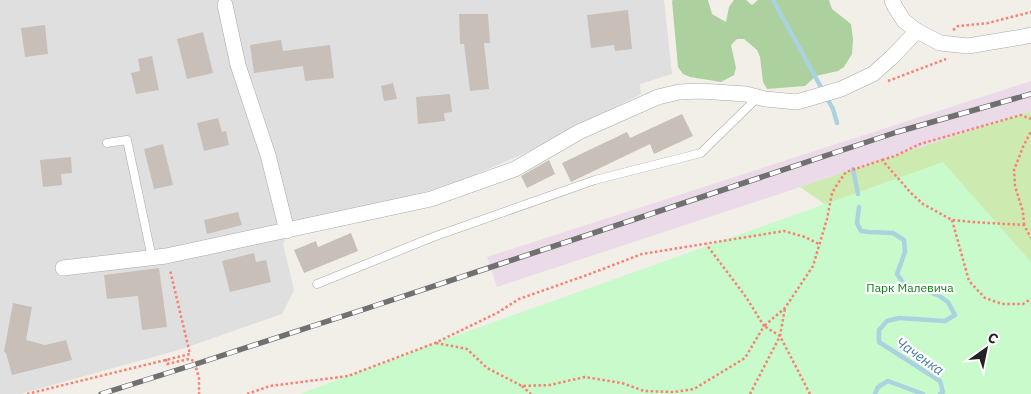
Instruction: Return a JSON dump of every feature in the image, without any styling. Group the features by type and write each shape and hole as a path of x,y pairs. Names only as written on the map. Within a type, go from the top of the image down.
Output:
{"street":[{"path":"892,0 904,21 917,31 940,43 968,46 1022,38 1031,34"},
{"path":"225,5 238,65 268,155 286,231"},
{"path":"63,268 159,257 431,199 515,169 579,132 658,97 679,92 700,91 746,94 797,102 841,89 873,74 917,31"}],"lane":[{"path":"317,284 433,237 595,180 701,153 758,97"},
{"path":"107,143 127,140 159,257"}],"path":[{"path":"953,30 958,26 988,23 1031,12"},
{"path":"883,83 948,58"},
{"path":"522,386 550,385 585,377 622,383 644,391 674,392 694,389 745,358 764,326 785,308 813,266 827,219 832,193 846,172 895,156 920,144 1021,114 1031,119"},
{"path":"1031,131 1014,170 1015,186 1024,225 1031,238"},
{"path":"882,160 923,204 952,220 1024,225"},
{"path":"952,220 969,281 985,298 1002,304 1023,304 1031,298"},
{"path":"247,394 270,386 348,376 435,343 497,313 519,299 642,254 784,231 806,237 818,244"},
{"path":"706,244 746,297 764,326 780,336 810,394"},
{"path":"27,394 190,354 159,257"},
{"path":"750,394 780,336 785,308"},
{"path":"435,343 467,350 487,368 522,386 531,394"},
{"path":"166,359 167,364 189,360 194,361 199,378 199,394"}],"shaded area":[{"path":"0,0 664,0 672,74 640,84 641,94 521,155 458,182 404,198 293,222 283,244 294,290 282,314 182,349 20,394 0,394"},
{"path":"1031,81 1031,111 497,287 487,257"}],"green space":[{"path":"673,0 708,0 712,14 726,22 729,7 734,0 746,0 752,5 758,0 829,0 832,9 851,24 852,54 844,67 838,71 816,76 805,86 767,89 763,82 760,57 757,50 744,39 737,39 731,45 736,68 734,75 721,82 690,77 683,74 678,67"},
{"path":"1031,111 1031,389 830,208 800,187"},
{"name":"Парк Малевича","path":"943,162 1031,262 1031,394 300,394 435,343"}],"building":[{"path":"628,10 632,49 615,51 614,45 591,48 587,15"},
{"path":"459,14 488,14 490,43 484,43 489,89 470,91 464,44 460,44"},
{"path":"45,25 48,54 25,57 21,28"},
{"path":"203,32 213,73 187,79 177,39"},
{"path":"281,40 283,51 330,45 334,78 305,81 303,66 254,73 250,45"},
{"path":"152,56 159,90 136,94 131,73 140,71 138,59"},
{"path":"393,83 397,99 384,101 381,86"},
{"path":"450,94 452,112 444,113 445,121 418,124 416,97"},
{"path":"682,114 693,136 654,154 650,144 571,182 562,163 627,132 630,138"},
{"path":"218,118 222,132 226,131 229,145 204,151 197,123"},
{"path":"163,144 173,185 154,189 144,149"},
{"path":"71,157 72,173 61,174 62,185 43,187 40,160"},
{"path":"549,160 555,174 527,188 521,176"},
{"path":"238,212 242,225 207,234 204,220"},
{"path":"351,233 358,251 304,273 294,250 316,241 318,247"},
{"path":"254,253 256,262 266,260 271,282 230,292 222,261"},
{"path":"159,268 167,327 142,330 138,296 107,299 104,275"},
{"path":"13,303 32,307 26,340 45,345 66,340 72,360 12,375 6,353 4,352"}],"waterway":[{"name":"Чаченка","path":"773,0 833,109 837,123"},
{"name":"Чаченка","path":"853,169 858,194"},
{"name":"Чаченка","path":"859,207 857,223 861,231 893,233 904,240 905,252 897,274 904,284 938,295 948,302 955,315 945,321 899,318 887,321 879,330 879,342 940,381 943,392 940,394"},
{"name":"Чаченка","path":"875,394 878,387 888,381 923,394"}],"railway":[{"path":"101,394 368,308 897,132 1031,94"}]}
